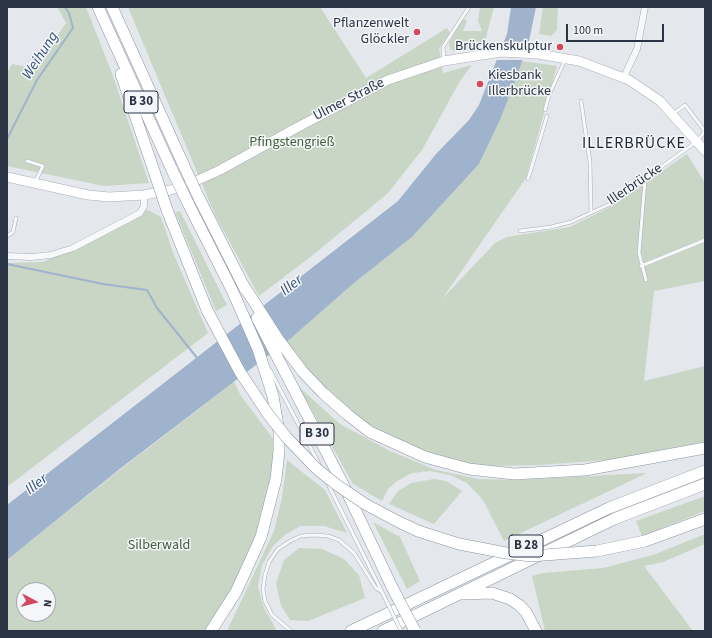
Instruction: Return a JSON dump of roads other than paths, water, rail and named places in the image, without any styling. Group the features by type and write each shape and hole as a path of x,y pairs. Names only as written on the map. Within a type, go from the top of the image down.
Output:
{"highway":[{"name":"B 30","path":"98,7 172,170 232,290 277,392"},
{"name":"B 30","path":"112,7 184,166 242,283 260,324 344,486 387,589 414,631"},
{"path":"109,33 167,210 207,310 240,372 268,414 287,438 318,470 336,485 365,504 397,522 418,531 459,544 531,556 597,551 644,542 705,519"},
{"path":"242,283 278,339 303,372 334,404 370,432 425,457 470,469 514,474 556,472 622,464 705,448"},
{"path":"211,631 236,592 248,569 268,518 278,466 279,432 277,419 277,392"},
{"name":"B 28","path":"351,631 609,508 705,471"},
{"name":"B 28","path":"383,631 614,519 705,484"},
{"path":"457,594 492,593 506,597 523,608 536,631"}],"main road":[{"name":"Ulmer Straße","path":"7,177 88,195 109,197 144,195 185,186 210,175 388,80 444,61 481,54 521,52 566,58"},
{"path":"566,58 592,64 624,77 654,95 705,151"}],"street":[{"path":"624,77 636,49 645,7"},
{"path":"7,256 31,257 51,255 73,248 140,213 144,206 144,195"}],"lane":[{"path":"444,61 443,47 469,7"},
{"path":"545,110 549,95 566,58"},
{"name":"Illerbrücke","path":"581,101 590,162 591,212"},
{"path":"672,114 685,105 703,129 703,134 696,142"},
{"path":"528,179 547,116"},
{"name":"Illerbrücke","path":"520,231 551,227 571,222 610,204 696,142"},
{"path":"27,161 42,166 35,183"},
{"path":"645,180 638,253 646,280"},
{"path":"7,236 12,232 16,218"},
{"path":"641,266 705,240"},
{"name":"B 30","path":"277,392 387,589 401,631"},
{"path":"277,419 288,434 300,445"},
{"path":"306,450 320,468"},
{"path":"291,631 272,615 265,601 263,589 269,562 278,550 290,540 305,535 319,535 328,536 344,543 358,558 376,588 387,589"}],"water":[{"name":"Iller","path":"511,7 536,7 529,41 516,79 500,120 479,164 412,237 354,283 290,339 121,468 7,560 7,505 398,201 436,154 469,120 479,105 507,34"}],"waterway":[{"name":"Weihung","path":"7,139 37,80 73,28 69,13 65,7"},
{"path":"7,264 103,284 147,290 157,308 198,359"}],"place":[{"name":"Pflanzenwelt Glöckler","path":"417,32"},
{"name":"Brückenskulptur","path":"560,47"},
{"name":"Kiesbank Illerbrücke","path":"480,84"}],"district":[{"name":"ILLERBRÜCKE","path":"634,144"}],"park label":[{"name":"Pfingstengrieß","path":"292,143"},
{"name":"Silberwald","path":"159,546"}]}
